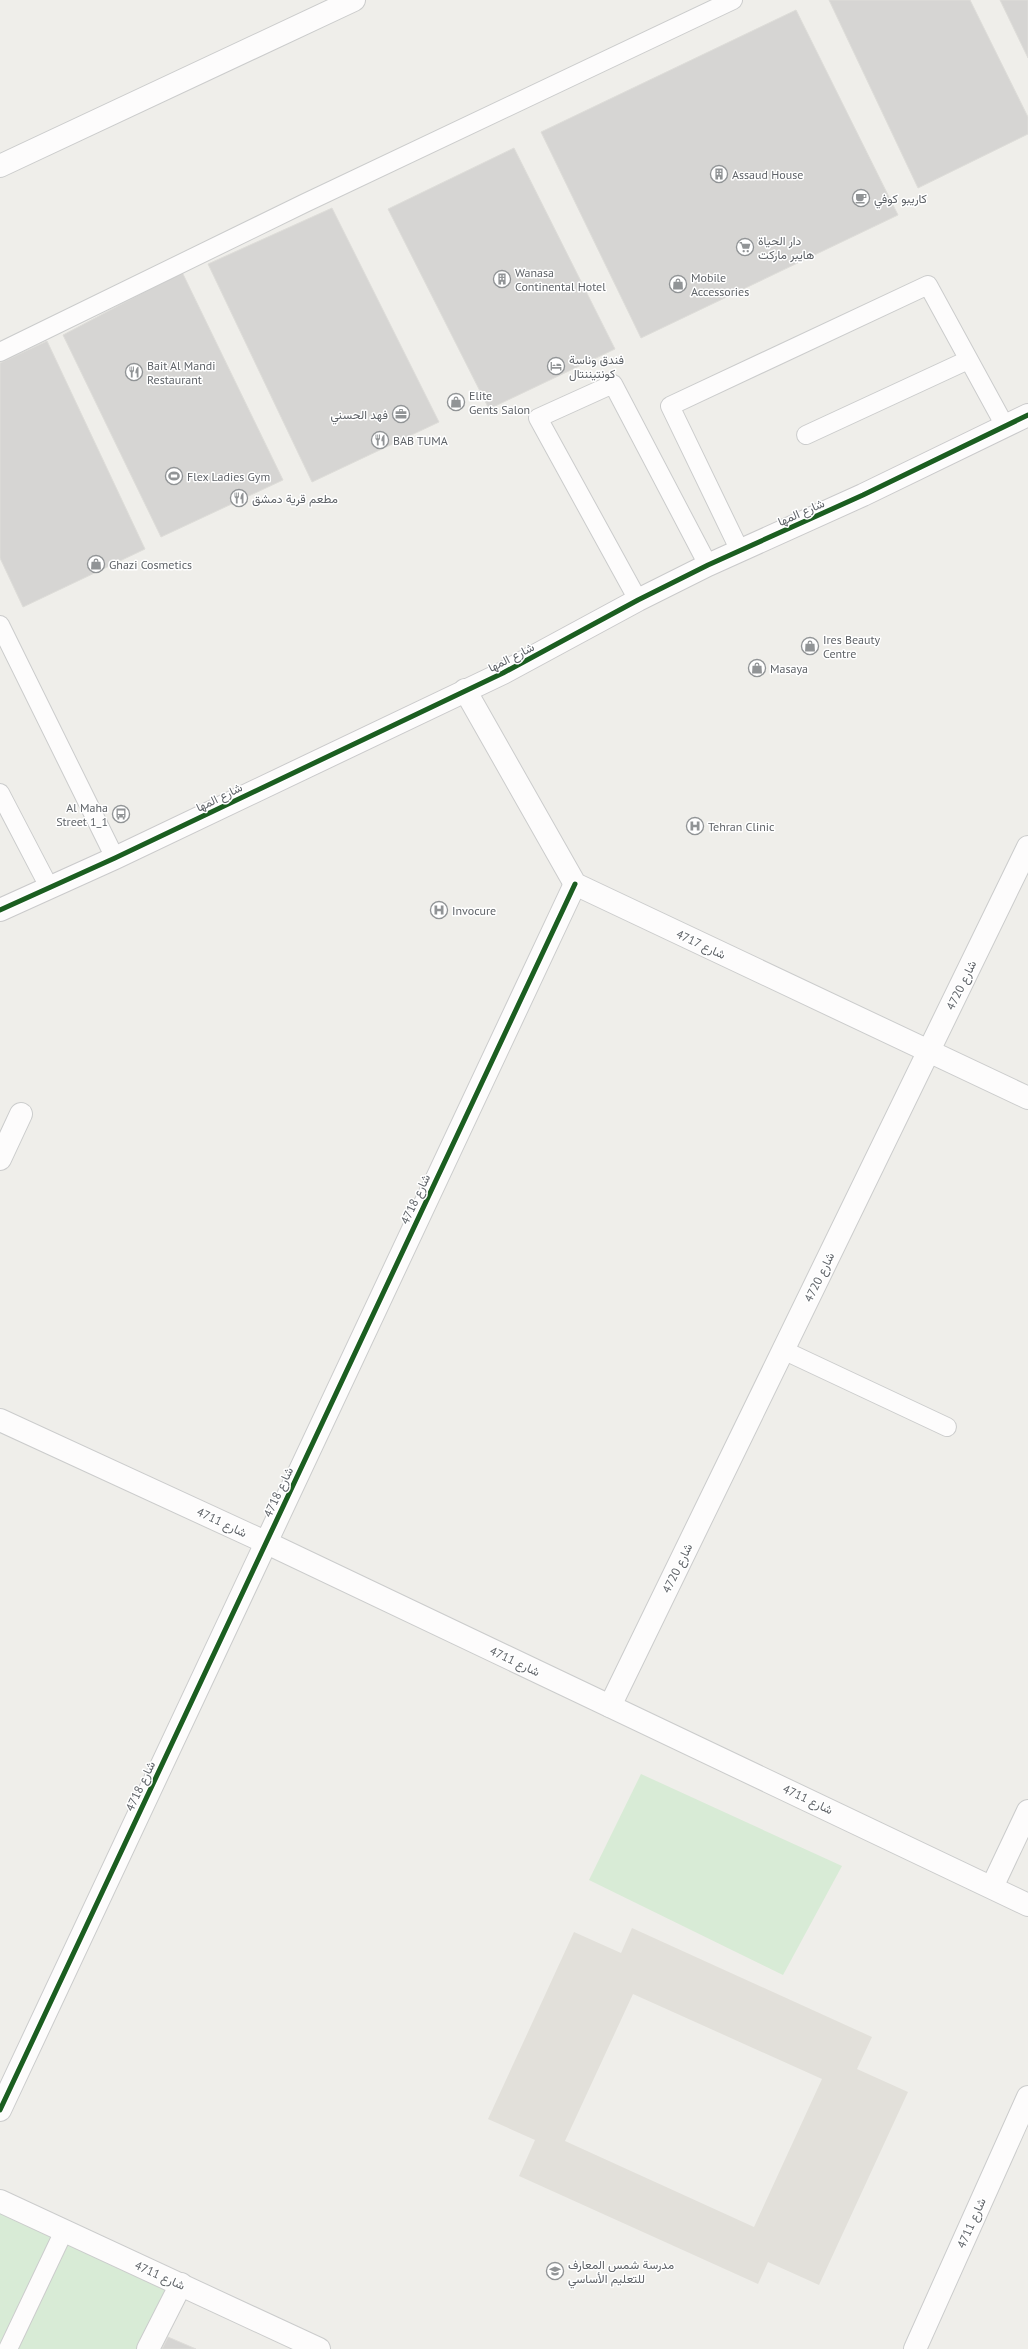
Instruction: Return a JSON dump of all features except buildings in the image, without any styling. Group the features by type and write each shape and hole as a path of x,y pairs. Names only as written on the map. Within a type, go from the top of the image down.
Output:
{"street":[{"path":"0,166 354,0"},
{"name":"شارع المها","path":"0,910 115,858 558,645 638,600 708,565 863,495 1028,415"},
{"path":"465,690 575,884"},
{"name":"4720 شارع","path":"610,1706 1028,847"},
{"name":"4717 شارع","path":"575,884 1028,1098"},
{"name":"4718 شارع","path":"0,2110 265,1542 575,884"},
{"path":"0,1159 21,1114"},
{"name":"4711 شارع","path":"0,1420 265,1542 1028,1905"},
{"path":"992,1887 1028,1811"},
{"name":"4711 شارع","path":"915,2349 1028,2098"},
{"name":"4711 شارع","path":"0,2201 319,2349"},
{"path":"148,2349 181,2284"}],"lane":[{"path":"0,352 305,203 733,0"},
{"path":"740,551 670,406 928,285 1005,426"},
{"path":"806,435 968,360"},
{"path":"638,600 538,418 612,384 708,565"},
{"path":"0,625 115,858"},
{"path":"0,793 48,887"},
{"path":"784,1350 948,1427"},
{"path":"8,2349 64,2231"}],"shaded area":[{"path":"632,1928 872,2037 857,2069 908,2092 819,2285 768,2262 758,2284 519,2176 535,2140 488,2119 574,1932 621,1953","holes":["633,1994 822,2079 754,2227 565,2141"]}],"green space":[{"path":"641,1774 842,1866 783,1975 589,1880"},
{"path":"0,2199 181,2279 160,2349 0,2349"}],"cycle path":[{"path":"0,910 115,858 503,673 638,600 708,565 863,495 1028,415"},
{"path":"0,2110 575,884"}],"place":[{"name":"Assaud House","path":"719,174"},
{"name":"كاريبو كوفي","path":"861,198"},
{"name":"دار الحياة هايبر ماركت","path":"745,247"},
{"name":"Wanasa Continental Hotel","path":"502,279"},
{"name":"Mobile Accessories","path":"678,284"},
{"name":"فندق وناسة كونتيننتال","path":"556,366"},
{"name":"Bait Al Mandi Restaurant","path":"134,372"},
{"name":"Elite Gents Salon","path":"456,402"},
{"name":"فهد الحسني","path":"401,414"},
{"name":"BAB TUMA","path":"380,440"},
{"name":"Flex Ladies Gym","path":"174,476"},
{"name":"مطعم قرية دمشق","path":"239,498"},
{"name":"Ghazi Cosmetics","path":"96,564"},
{"name":"Ires Beauty Centre","path":"810,646"},
{"name":"Masaya","path":"757,668"},
{"name":"Al Maha Street 1_1","path":"121,814"},
{"name":"Tehran Clinic","path":"695,826"},
{"name":"Invocure","path":"439,910"},
{"name":"مدرسة شمس المعارف للتعليم الأساسي","path":"555,2271"}]}
